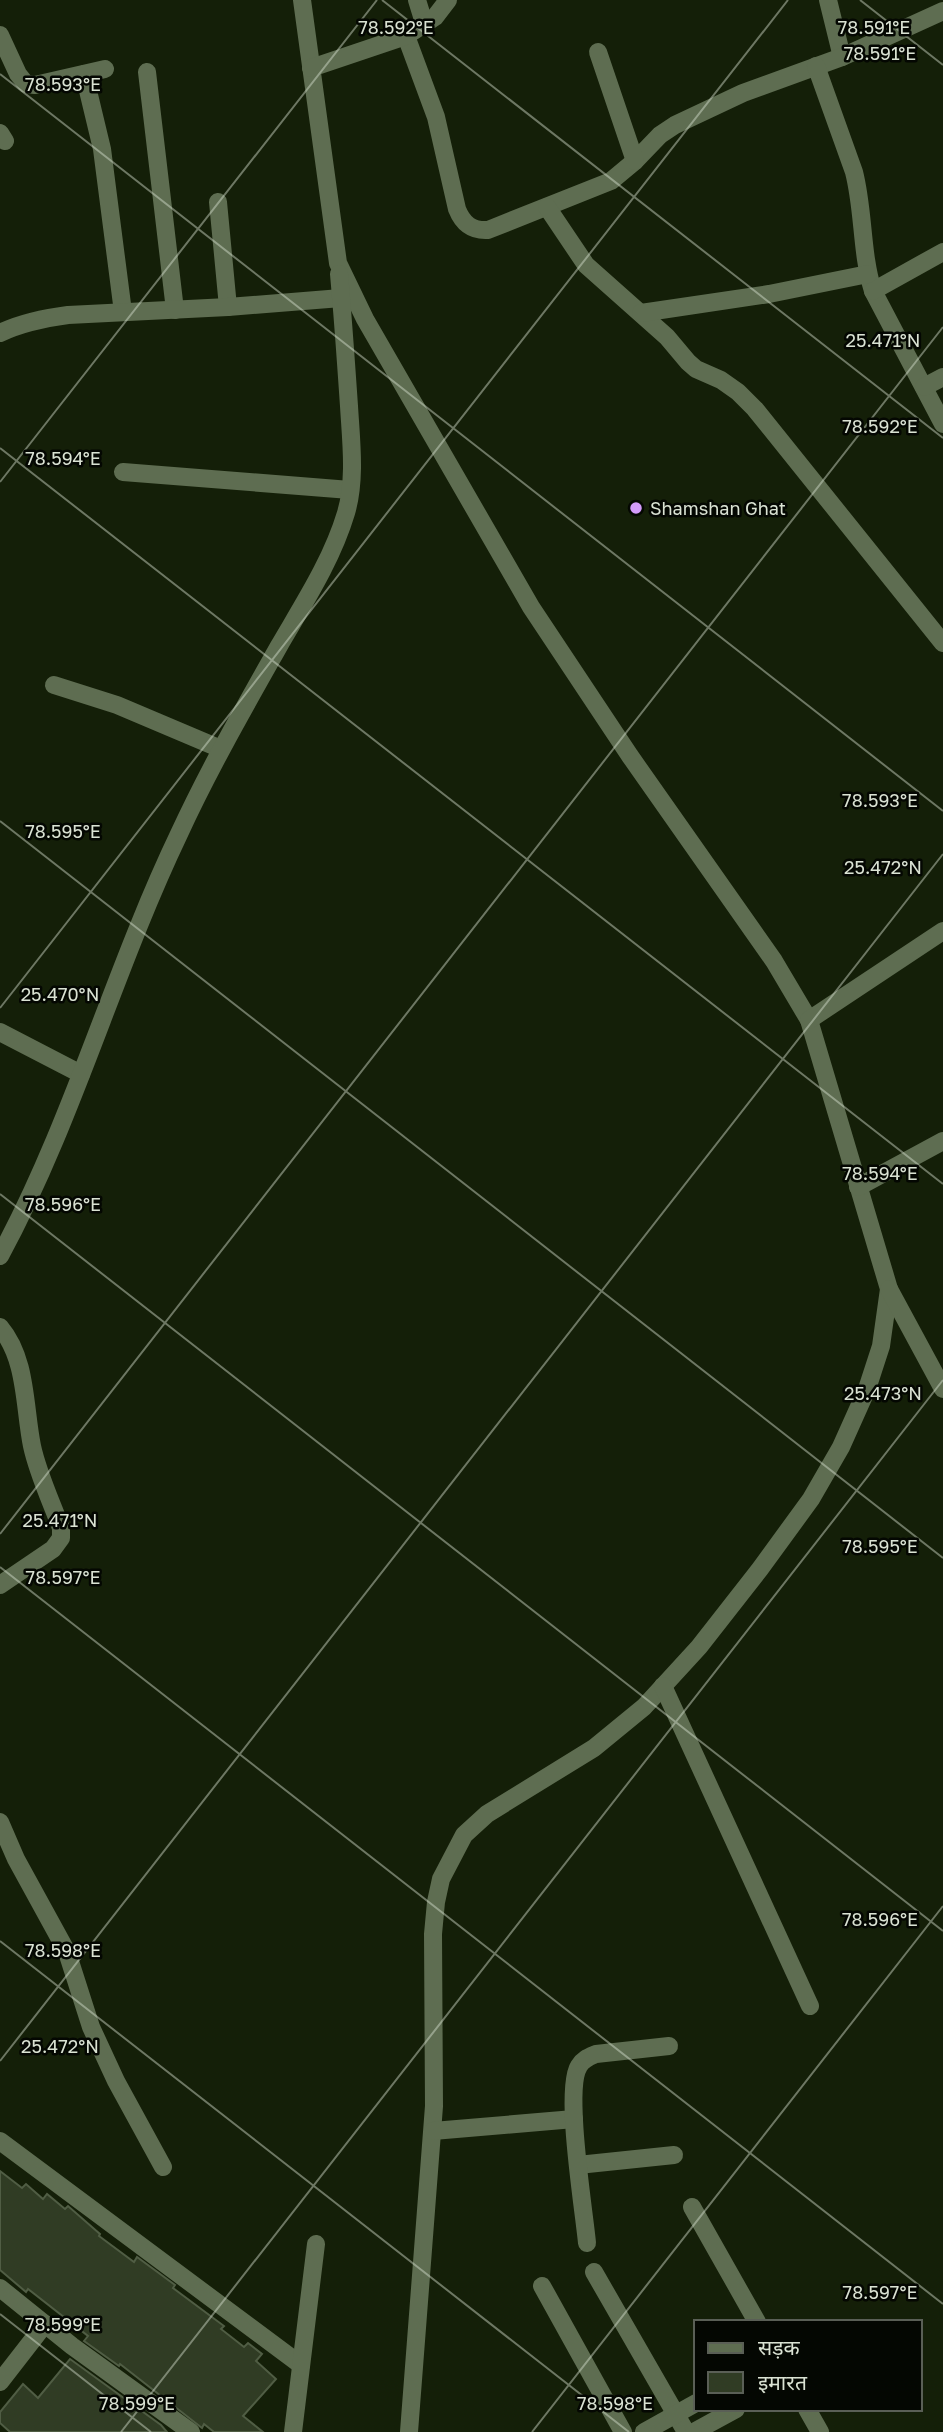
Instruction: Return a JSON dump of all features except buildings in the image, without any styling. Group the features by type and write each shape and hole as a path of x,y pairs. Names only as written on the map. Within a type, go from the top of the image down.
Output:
{"street":[{"path":"0,1256 19,1221 162,872 221,749 315,584 335,543 346,511 352,448 338,263 302,0"},
{"path":"417,0 425,26"},
{"path":"311,68 407,36 435,18 448,0"},
{"path":"828,0 842,57"},
{"path":"407,36 436,117 461,219 478,230 488,230 611,181 660,135 675,125 743,93 842,57 943,10"},
{"path":"0,34 18,74 26,83 35,85 105,69"},
{"path":"597,52 635,161"},
{"path":"816,66 858,188 870,283 943,424"},
{"path":"146,72 175,310"},
{"path":"84,75 102,149 123,312"},
{"path":"218,202 228,307"},
{"path":"547,207 586,265 667,337 696,369 721,380 755,409 943,643"},
{"path":"641,313 769,294 870,283 943,252"},
{"path":"338,263 372,330 531,607 630,756 775,961 809,1020 888,1289 936,1360 943,1389"},
{"path":"4,327 68,315 341,298"},
{"path":"924,387 943,377"},
{"path":"123,472 350,490"},
{"path":"54,685 117,705 221,749"},
{"path":"809,1020 943,931"},
{"path":"0,1032 81,1074"},
{"path":"858,1187 943,1141"},
{"path":"409,2432 433,2131 433,1934 441,1878 464,1835 487,1814 594,1748 644,1707 699,1647 760,1570 811,1499 841,1447 867,1389 881,1346 888,1289"},
{"path":"0,1327 14,1349 36,1459 61,1528 61,1538 53,1549 0,1585"},
{"path":"663,1686 810,2006"},
{"path":"0,1822 16,1859 67,1952 91,2027 116,2081 163,2166"},
{"path":"587,2243 574,2119 574,2079 578,2067 585,2059 596,2054 669,2046"},
{"path":"433,2131 574,2119"},
{"path":"0,2141 301,2365"},
{"path":"578,2165 674,2155"},
{"path":"692,2207 756,2320"},
{"path":"293,2432 316,2244"},
{"path":"594,2272 686,2432"},
{"path":"542,2286 623,2432"},
{"path":"0,2288 191,2432"},
{"path":"0,2382 45,2324"},
{"path":"644,2432 694,2404"},
{"path":"694,2432 732,2411"},
{"path":"808,2411 820,2432"}],"place":[{"name":"Shamshan Ghat","path":"636,508"}]}
